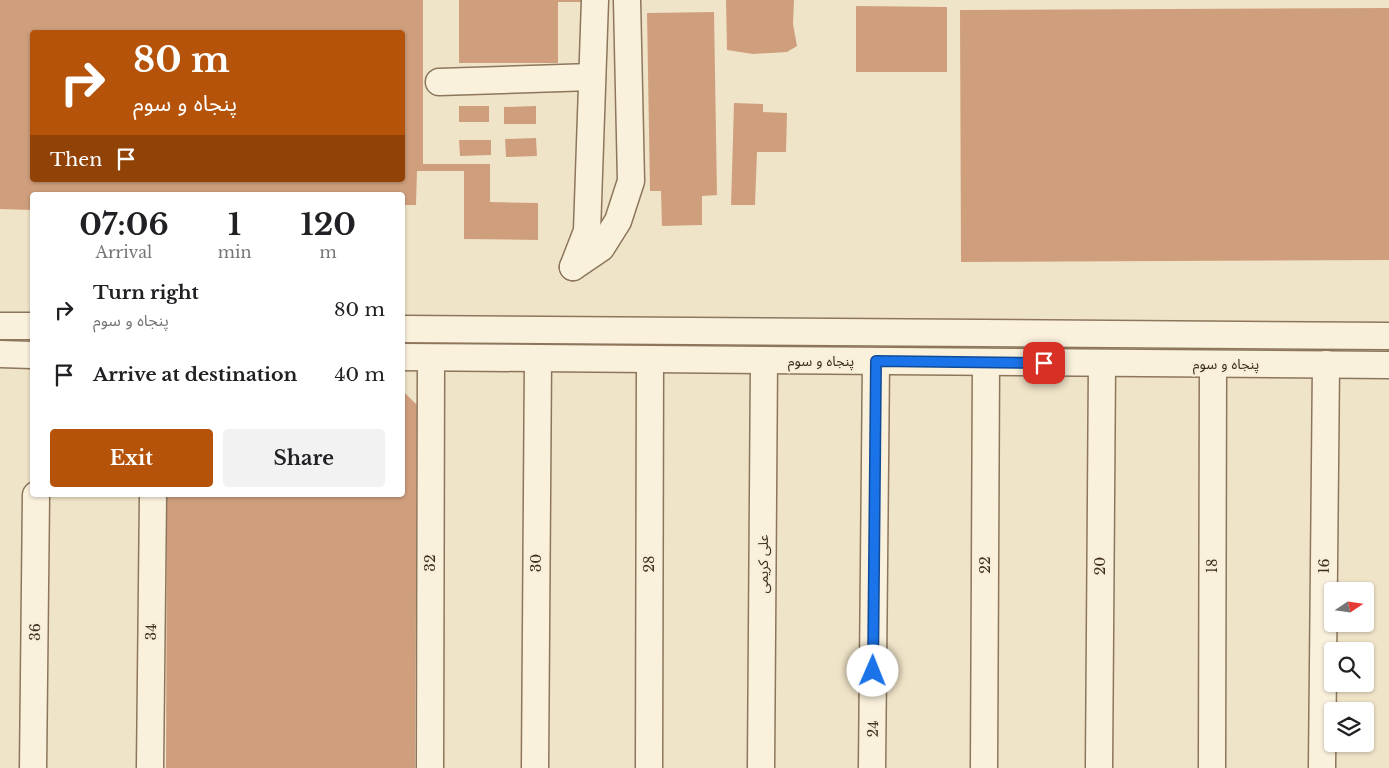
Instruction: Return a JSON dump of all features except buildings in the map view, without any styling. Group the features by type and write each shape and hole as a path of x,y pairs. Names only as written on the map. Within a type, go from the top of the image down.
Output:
{"street":[{"path":"595,0 587,231 573,267 602,248 618,221 630,181 628,0"},
{"path":"439,82 592,77"},
{"path":"0,326 30,326"},
{"name":"پنجاه و سوم","path":"405,329 1389,336"},
{"path":"0,354 30,354"},
{"name":"پنجاه و سوم","path":"405,357 1389,365"},
{"name":"32","path":"430,768 431,358"},
{"name":"30","path":"535,768 538,358"},
{"name":"28","path":"649,768 650,359"},
{"name":"علی کریمی","path":"761,768 764,360"},
{"name":"24","path":"872,768 876,361"},
{"name":"22","path":"984,768 986,362"},
{"name":"20","path":"1099,768 1102,363"},
{"name":"18","path":"1212,768 1213,364"},
{"name":"16","path":"1322,768 1326,364"},
{"name":"36","path":"33,768 36,497"},
{"name":"34","path":"150,768 153,497"}],"route":[{"path":"873,671 876,361 1044,363"}]}
